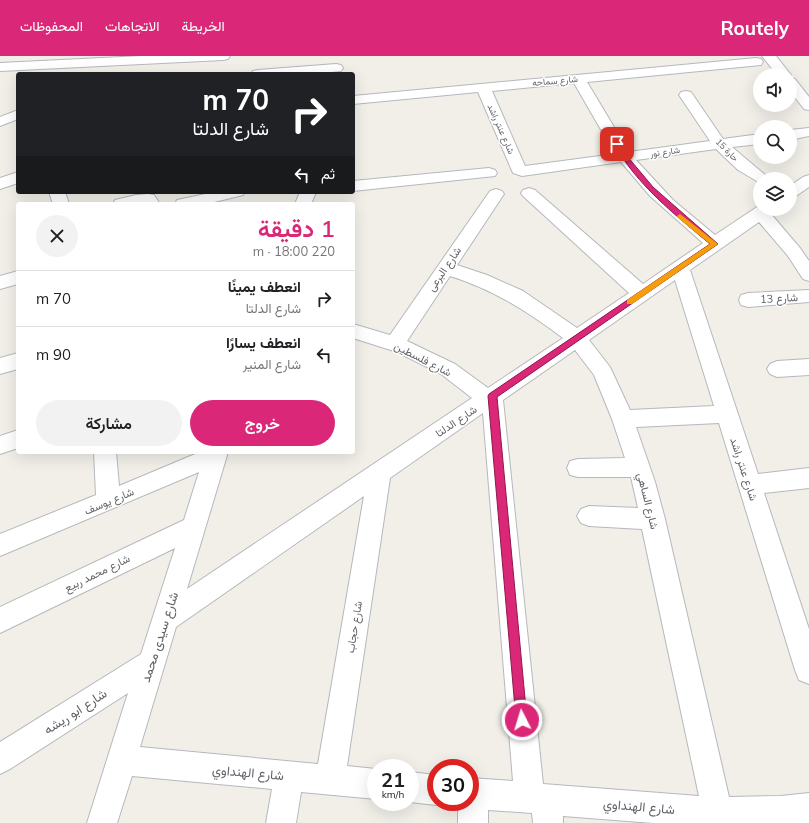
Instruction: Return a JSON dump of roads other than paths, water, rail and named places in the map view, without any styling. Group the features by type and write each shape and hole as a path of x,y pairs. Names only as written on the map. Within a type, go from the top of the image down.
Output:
{"street":[{"path":"4,63 26,61 223,56"},
{"path":"763,59 775,68"},
{"name":"شارع سماحه","path":"355,100 578,78 717,61 763,59"},
{"path":"278,72 336,66"},
{"path":"578,78 624,157 651,188 679,215 715,244"},
{"name":"شارع عنتر راشد","path":"482,87 521,170 533,178 535,184 534,188 513,195"},
{"path":"797,91 809,106"},
{"name":"حارة 15","path":"686,95 719,144 744,167 753,173"},
{"path":"0,122 16,115"},
{"path":"797,134 809,132"},
{"name":"شارع نور","path":"489,173 503,168 521,170 753,140"},
{"path":"355,186 489,173"},
{"path":"489,173 485,178 485,184 489,189 513,195 642,294"},
{"path":"0,184 16,178"},
{"path":"797,188 809,180"},
{"path":"193,202 228,194"},
{"name":"شارع البرعى","path":"394,344 445,268 513,195"},
{"path":"130,202 148,199 150,202"},
{"name":"شارع الدلتا","path":"165,619 757,216"},
{"path":"768,216 809,275"},
{"name":"شارع الساهي","path":"445,268 481,279 516,296 578,338 603,372 623,419 639,467 653,518 719,818"},
{"name":"شارع عنتر راشد","path":"680,268 809,670"},
{"name":"شارع 13","path":"748,300 809,296"},
{"name":"شارع فلسطين","path":"355,332 404,347 448,370 490,397"},
{"path":"0,366 16,362"},
{"path":"776,369 809,367"},
{"path":"490,397 541,806"},
{"path":"623,419 727,414"},
{"path":"0,445 16,441"},
{"path":"105,454 108,502"},
{"name":"شارع يوسف","path":"0,545 108,502 215,454"},
{"name":"شارع سيدى محمد","path":"102,823 217,454"},
{"path":"578,468 639,467"},
{"name":"شارع حجاب","path":"330,780 379,474"},
{"path":"750,485 809,478"},
{"path":"589,516 653,518"},
{"name":"شارع محمد ربيع","path":"0,620 194,527"},
{"name":"شارع ابو ريشه","path":"0,759 151,663"},
{"name":"شارع الهنداوي","path":"121,760 367,783"},
{"path":"281,823 288,776"},
{"name":"شارع الهنداوي","path":"479,794 541,806 719,818 809,808"},
{"path":"473,811 474,823"}]}
